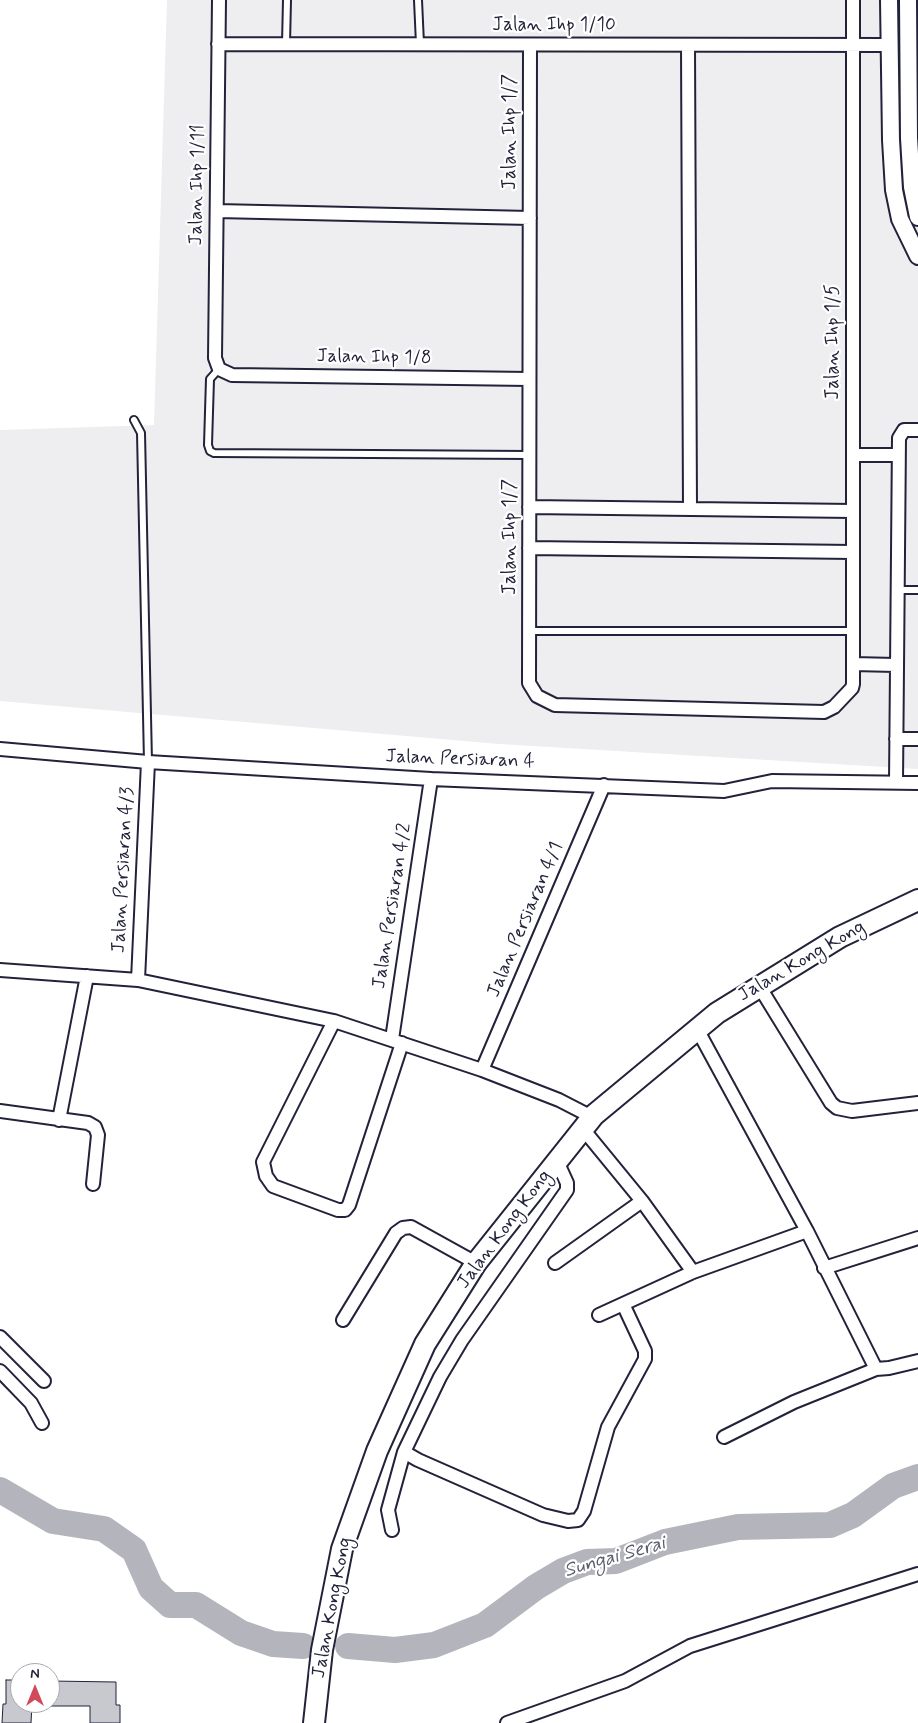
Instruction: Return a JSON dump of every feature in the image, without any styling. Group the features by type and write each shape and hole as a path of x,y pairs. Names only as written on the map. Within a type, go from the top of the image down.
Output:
{"main road":[{"name":"Jalan Kong Kong","path":"314,1723 326,1631 342,1550 377,1451 425,1344 476,1263 587,1123 697,1029 717,1013 840,937 918,900"}],"street":[{"name":"Jalan Ihp 1/11","path":"219,0 215,358 220,369"},
{"name":"Jalan Ihp 1/5","path":"853,0 853,684"},
{"path":"889,0 891,140 894,190 900,219 918,256"},
{"path":"908,0 909,138 912,187 918,217"},
{"name":"Jalan Ihp 1/10","path":"218,44 890,45"},
{"name":"Jalan Ihp 1/7","path":"530,44 529,683 538,696 555,705 824,712 834,707 852,688 853,684"},
{"path":"688,45 690,509"},
{"path":"216,211 530,218"},
{"name":"Jalan Ihp 1/8","path":"220,369 232,375 529,379"},
{"path":"896,782 899,438 904,430 918,430"},
{"path":"853,455 898,455"},
{"path":"529,507 853,511"},
{"path":"529,548 853,552"},
{"path":"853,664 896,665"},
{"path":"896,739 918,739"},
{"name":"Jalan Persiaran 4","path":"0,749 148,762 432,779 724,791 772,781 918,783"},
{"name":"Jalan Persiaran 4/3","path":"138,980 148,762"},
{"name":"Jalan Persiaran 4/2","path":"334,1021 263,1162 266,1176 273,1186 338,1210 345,1210 349,1205 397,1041 432,779"},
{"name":"Jalan Persiaran 4/1","path":"482,1070 604,785"},
{"path":"0,970 138,980 334,1021 482,1070 559,1100 587,1123 693,1272"},
{"path":"59,1120 87,976"},
{"path":"759,986 831,1104 838,1108 852,1111 918,1103"},
{"path":"697,1029 807,1231 876,1369"},
{"path":"0,1111 88,1123 95,1127 98,1135 94,1184"},
{"path":"392,1530 388,1510 404,1452 440,1377 462,1340 568,1190 568,1183 557,1161"},
{"path":"555,1262 642,1201"},
{"path":"344,1320 396,1234 403,1228 411,1227 476,1263"},
{"path":"599,1315 693,1272 807,1231"},
{"path":"824,1268 918,1238"},
{"path":"404,1452 418,1460 543,1515 568,1521 578,1520 584,1512 608,1427 645,1359 645,1351 624,1304"},
{"path":"0,1337 44,1381"},
{"path":"724,1437 794,1402 876,1369 918,1361"},
{"path":"0,1372 31,1403 42,1423"},
{"path":"507,1723 625,1681 690,1646 918,1574"}],"lane":[{"path":"286,44 287,0"},
{"path":"418,0 420,44"},
{"path":"220,369 210,379 208,445 210,451 214,453 529,455"},
{"path":"134,420 142,433 148,762"},
{"path":"897,590 918,590"},
{"path":"529,630 853,630"}],"shaded area":[{"path":"167,0 918,0 918,769 499,744 0,701 0,430 154,425"}],"building":[{"path":"6,1680 10,1680 10,1713 32,1713 31,1723 2,1723 3,1704 6,1704"},
{"path":"60,1681 116,1682 116,1705 120,1705 120,1723 90,1723 90,1706 60,1706"}],"waterway":[{"name":"Sungai Serai","path":"348,1646 395,1650 434,1645 485,1625 536,1587 563,1571 587,1562 616,1561 665,1542 738,1527 830,1525 853,1515 893,1486 918,1477"},
{"name":"Sungai Serai","path":"0,1490 53,1521 104,1529 134,1550 151,1588 170,1605 196,1605 241,1633 273,1644 303,1646"}]}
